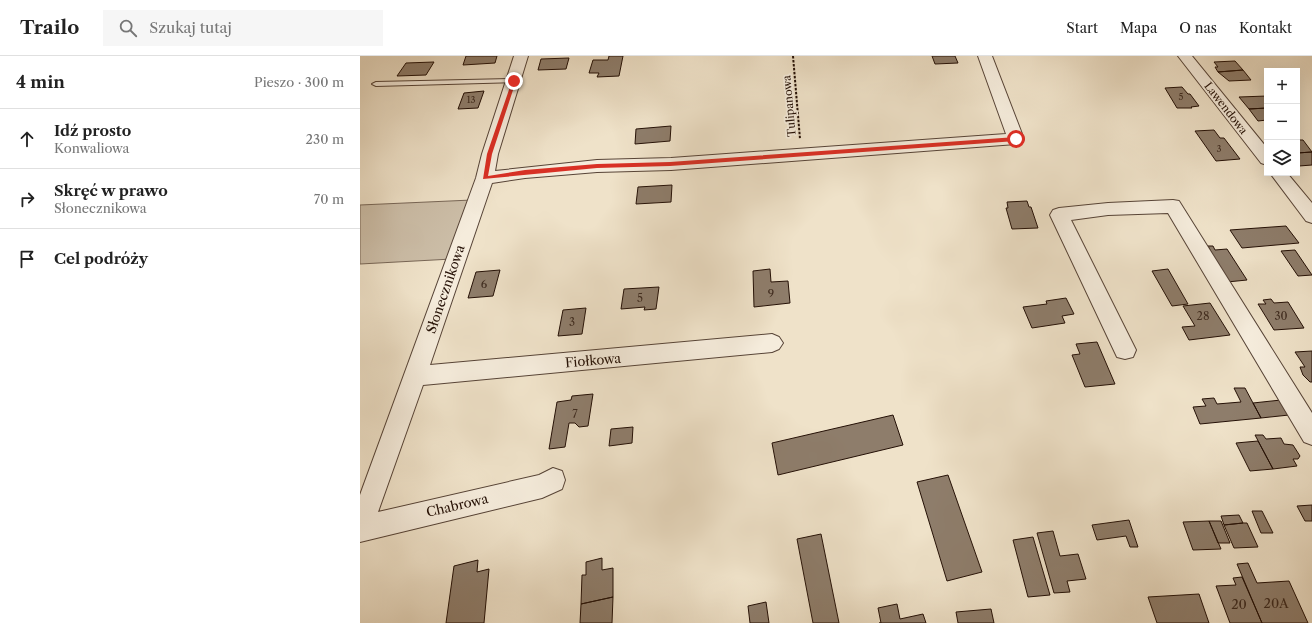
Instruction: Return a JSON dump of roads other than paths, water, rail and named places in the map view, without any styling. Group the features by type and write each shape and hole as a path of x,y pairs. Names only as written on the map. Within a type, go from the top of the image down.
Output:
{"street":[{"name":"Słonecznikowa","path":"360,518 371,500 485,178 490,154 521,56"},
{"path":"485,178 525,172 597,166 670,164 1016,139 985,56"},
{"name":"Lawendowa","path":"1185,56 1264,156"},
{"path":"1280,176 1312,216"},
{"path":"1125,350 1059,215 1108,209 1173,206 1312,434"},
{"name":"Fiołkowa","path":"414,376 772,343"},
{"name":"Chabrowa","path":"360,529 382,522 542,486 553,480"}],"lane":[{"path":"376,84 514,81"}]}
